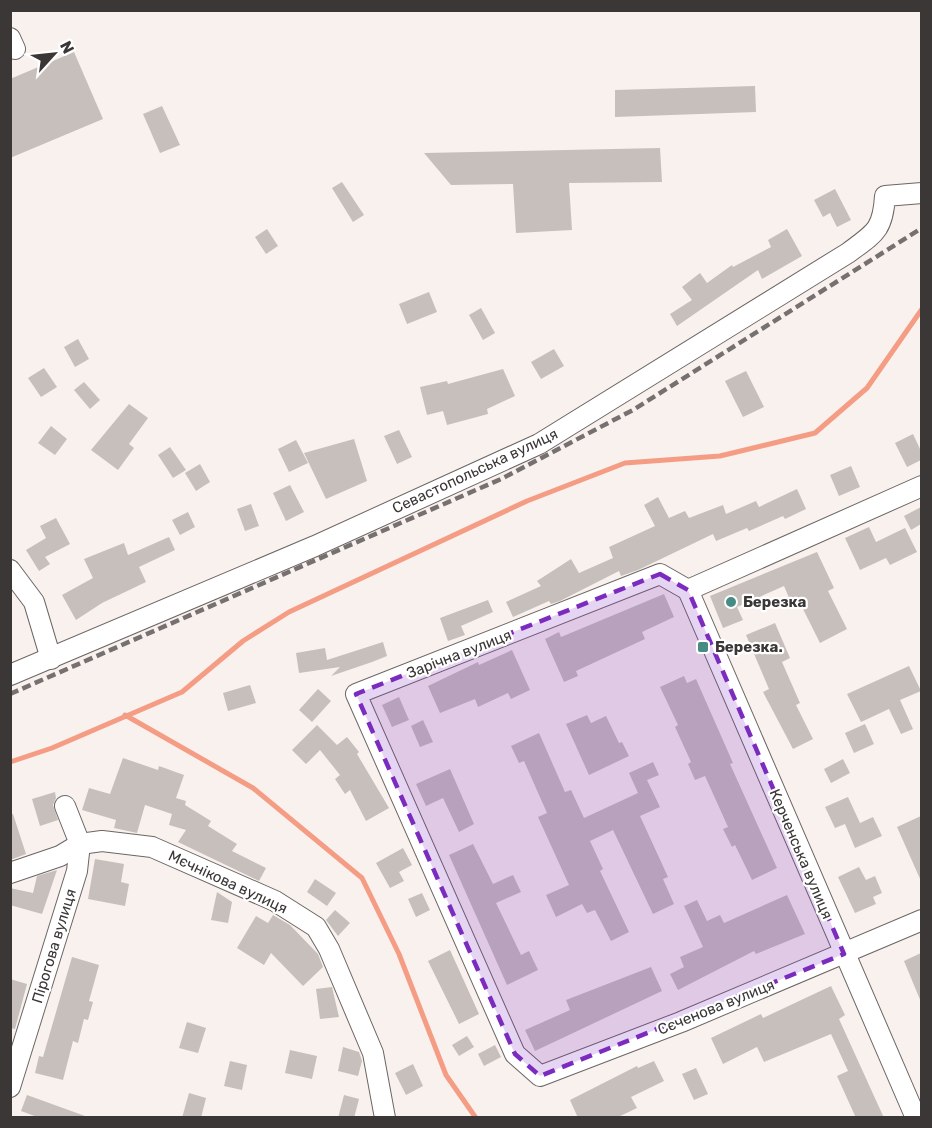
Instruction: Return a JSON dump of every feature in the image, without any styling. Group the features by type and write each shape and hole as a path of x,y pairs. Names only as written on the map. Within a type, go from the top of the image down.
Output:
{"street":[{"name":"Севастопольська вулиця","path":"10,675 315,546 538,444 848,253 877,232 884,218 885,196 921,193"},
{"path":"688,590 921,486"},
{"path":"10,570 34,602 51,658"},
{"name":"Зарічна вулиця","path":"515,1054 356,694 660,574 688,590"},
{"name":"Керченська вулиця","path":"688,590 916,1118"},
{"name":"Пірогова вулиця","path":"10,1087 77,871 80,844 65,806"},
{"name":"Мєчнікова вулиця","path":"10,873 60,856 80,844 102,841 152,847 274,901 316,927 329,948 373,1053 385,1118"},
{"name":"Сєченова вулиця","path":"515,1054 540,1076 681,1022 921,920"}],"highlighted area":[{"path":"660,574 688,590 844,954 540,1076 515,1054 356,694"}],"building":[{"path":"74,52 103,119 10,158 10,79"},
{"path":"755,86 756,112 615,117 615,90"},
{"path":"162,106 180,145 160,153 143,114"},
{"path":"660,148 662,182 569,183 572,230 516,233 513,184 451,185 424,153"},
{"path":"342,182 364,215 353,222 332,188"},
{"path":"835,189 851,220 837,227 830,213 823,217 814,200"},
{"path":"267,229 278,246 266,254 255,237"},
{"path":"787,229 802,256 762,279 758,270 677,326 670,314 692,300 682,287 700,273 707,283 732,265 733,267 771,247 768,240"},
{"path":"429,292 437,312 407,324 399,304"},
{"path":"481,308 495,333 483,340 469,315"},
{"path":"78,339 89,359 75,367 64,347"},
{"path":"554,349 564,366 541,379 531,362"},
{"path":"44,368 57,387 41,397 28,378"},
{"path":"503,369 515,396 487,409 488,414 447,425 443,411 427,415 420,387 447,381 448,384"},
{"path":"746,371 764,407 743,417 725,381"},
{"path":"84,382 100,400 90,409 74,390"},
{"path":"129,404 148,418 129,444 134,448 118,470 91,450"},
{"path":"51,426 67,439 55,455 38,443"},
{"path":"399,430 412,457 397,464 384,436"},
{"path":"913,434 921,451 921,460 907,467 895,443"},
{"path":"354,439 367,481 326,499 304,453"},
{"path":"296,440 308,463 289,472 278,449"},
{"path":"170,447 186,470 173,478 158,455"},
{"path":"200,464 210,482 196,491 185,473"},
{"path":"851,466 860,487 839,496 830,475"},
{"path":"290,485 304,512 286,521 273,493"},
{"path":"797,489 806,509 785,519 783,516 749,531 747,528 716,541 713,534 638,570 621,576 619,571 560,601 551,604 549,601 513,617 506,602 541,586 537,581 571,559 579,573 613,558 609,547 655,526 644,505 658,497 669,518 685,511 689,518 723,505 726,514 756,501 759,507"},
{"path":"251,504 259,526 245,531 237,509"},
{"path":"921,507 921,524 911,530 904,516"},
{"path":"188,512 195,527 180,535 172,520"},
{"path":"56,518 70,544 45,557 50,564 39,571 26,550 46,538 40,526"},
{"path":"869,527 876,542 905,528 917,552 890,565 886,558 860,570 845,538"},
{"path":"169,537 175,550 139,567 146,582 102,603 76,620 62,595 93,578 84,559 124,543 128,555"},
{"path":"817,552 834,588 828,591 847,629 820,643 800,603 793,607 784,586 737,607 743,620 723,628 710,596"},
{"path":"664,594 674,617 642,632 645,639 576,671 578,676 564,682 545,639 559,632 561,637"},
{"path":"488,600 493,612 461,626 465,635 448,641 440,618"},
{"path":"775,623 790,658 782,662 800,703 796,705 813,739 793,749 763,692 769,689 746,635"},
{"path":"383,642 387,656 372,662 331,676 340,667 299,673 296,653 325,648 327,660"},
{"path":"512,650 530,690 511,699 508,693 478,707 475,699 440,713 428,686 478,662 479,665"},
{"path":"909,666 921,691 900,700 913,729 901,734 889,709 861,722 847,694"},
{"path":"684,676 687,683 696,679 733,763 730,764 777,868 752,880 735,845 732,847 723,829 728,827 705,776 695,780 688,764 691,762 675,727 678,725 660,687"},
{"path":"250,685 256,703 228,711 223,693"},
{"path":"318,689 331,701 312,722 299,710"},
{"path":"399,697 409,720 392,727 382,705"},
{"path":"587,715 591,723 606,716 619,743 622,742 629,756 589,775 566,724"},
{"path":"423,720 433,742 420,747 411,726"},
{"path":"865,724 874,744 854,753 845,733"},
{"path":"317,725 337,745 347,737 359,752 357,754 389,808 366,821 350,790 345,794 335,779 340,775 320,750 306,764 292,750"},
{"path":"539,733 565,792 571,790 584,818 638,793 629,773 653,762 659,775 647,780 660,807 640,816 668,877 663,879 674,904 653,914 613,830 590,841 603,869 600,871 629,932 611,941 595,910 587,913 582,904 556,917 546,895 569,885 538,817 547,813 524,761 519,763 511,746"},
{"path":"123,758 158,770 159,766 184,775 176,798 186,801 185,805 211,821 208,826 237,844 232,851 266,868 259,881 178,842 186,830 169,825 172,814 145,805 137,833 114,828 116,820 82,810 89,788 110,794"},
{"path":"843,759 850,773 831,783 824,769"},
{"path":"450,769 474,824 459,832 443,798 426,806 416,784"},
{"path":"55,792 56,798 53,805 58,820 40,826 32,799"},
{"path":"848,797 860,823 873,817 882,836 855,848 845,824 835,828 825,807"},
{"path":"10,814 13,814 26,854 10,860"},
{"path":"921,816 921,881 897,827"},
{"path":"473,844 493,884 513,875 521,892 496,903 521,955 529,951 538,970 507,985 449,855"},
{"path":"403,848 412,865 399,872 404,881 390,888 376,863"},
{"path":"95,859 124,864 121,882 129,884 125,906 88,899"},
{"path":"859,867 866,880 875,876 882,893 873,897 876,904 855,913 838,877"},
{"path":"57,870 42,914 10,905 10,888 33,893 37,876"},
{"path":"315,879 336,893 327,906 307,892"},
{"path":"217,892 232,902 228,923 211,920"},
{"path":"422,893 430,910 416,917 408,899"},
{"path":"787,895 805,934 756,954 754,951 678,990 670,974 684,967 680,957 703,947 684,906 697,900 707,921 720,915 724,923"},
{"path":"335,910 350,923 338,936 326,920"},
{"path":"273,915 290,925 318,954 323,967 303,986 271,953 264,965 237,948 256,916 268,923"},
{"path":"450,950 479,1014 459,1024 428,961"},
{"path":"921,953 921,1002 904,961"},
{"path":"72,957 99,965 89,1001 93,1002 88,1020 84,1019 78,1043 73,1041 63,1080 35,1073 39,1056 43,1057"},
{"path":"651,967 662,991 535,1051 525,1030 570,1010 566,1000"},
{"path":"10,979 27,984 15,1029 10,1028"},
{"path":"831,986 845,1015 839,1019 884,1118 856,1118 837,1076 848,1071 831,1034 764,1062 757,1047 723,1064 711,1038 761,1014 763,1018"},
{"path":"332,987 339,1017 320,1019 316,989"},
{"path":"187,1022 206,1028 198,1053 179,1048"},
{"path":"467,1036 474,1047 459,1056 452,1045"},
{"path":"495,1045 501,1057 484,1066 478,1054"},
{"path":"343,1047 359,1052 362,1061 358,1076 338,1071"},
{"path":"290,1050 317,1056 312,1079 285,1073"},
{"path":"230,1061 247,1065 242,1090 224,1086"},
{"path":"654,1061 664,1081 631,1097 637,1108 616,1118 578,1118 570,1100 637,1066 638,1068"},
{"path":"413,1064 423,1086 406,1095 395,1073"},
{"path":"696,1068 708,1094 694,1100 682,1074"},
{"path":"189,1093 206,1098 201,1118 182,1118"},
{"path":"27,1095 85,1116 85,1118 40,1118 21,1111"},
{"path":"344,1095 359,1099 354,1118 338,1118"}],"waterway":[{"path":"10,762 52,748 182,692 243,641 289,612 527,501 625,463 720,456 815,433 867,388 922,309"},
{"path":"125,715 253,788 362,878 399,954 446,1075 476,1118"}],"railway":[{"path":"10,694 501,479 633,410 922,228"}],"place":[{"name":"Березка","path":"731,602"},
{"name":"Березка.","path":"703,647"}]}
